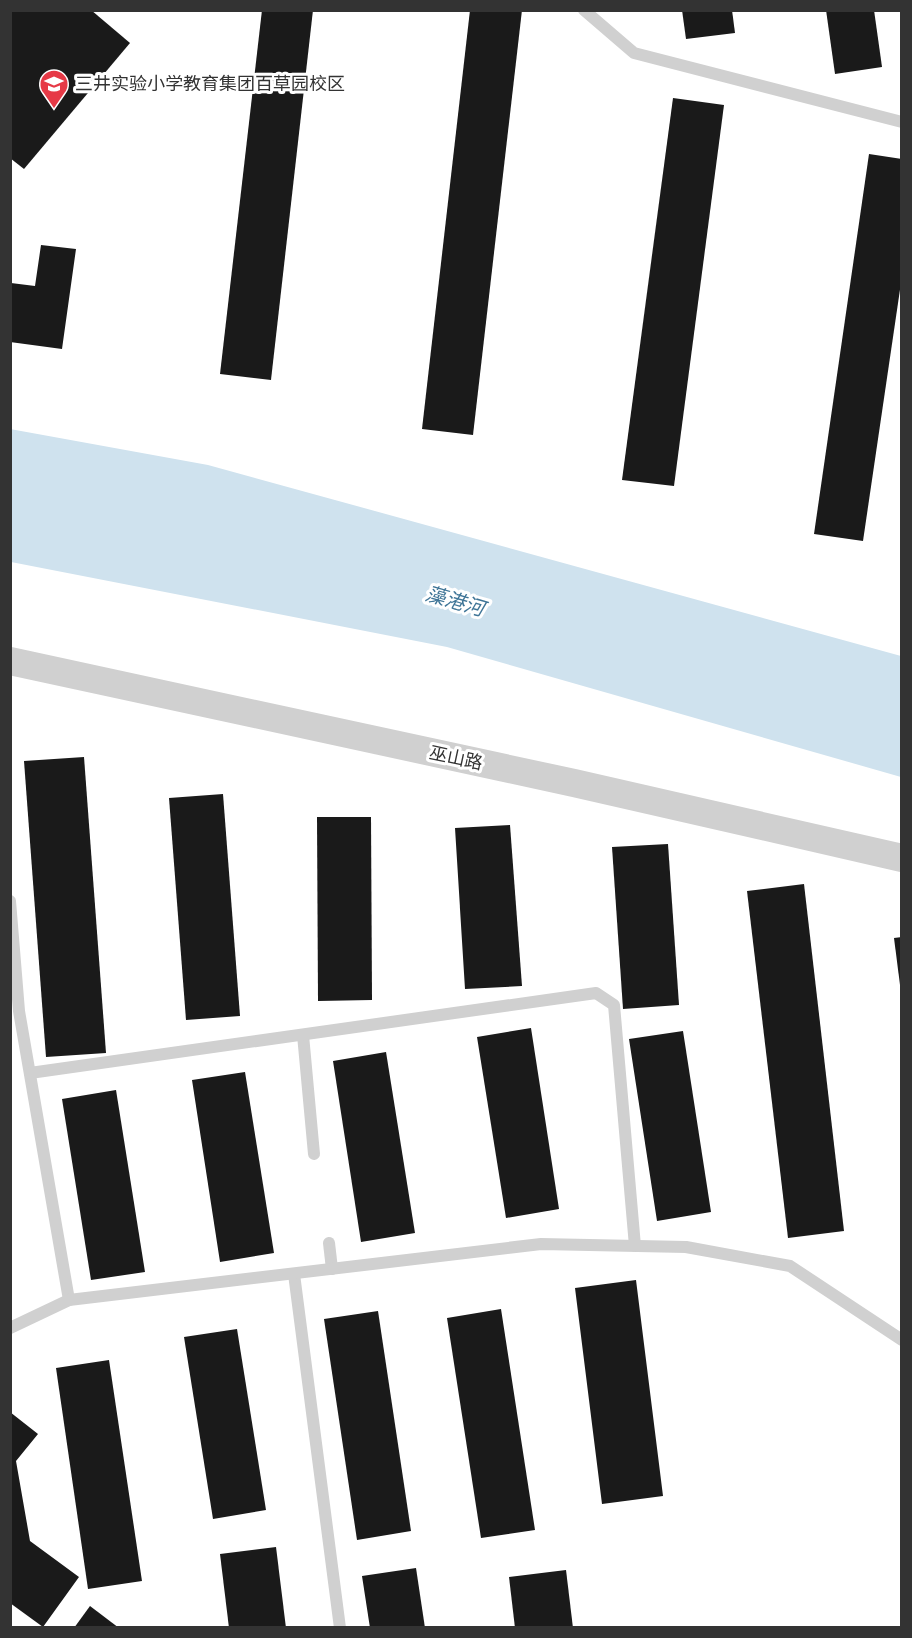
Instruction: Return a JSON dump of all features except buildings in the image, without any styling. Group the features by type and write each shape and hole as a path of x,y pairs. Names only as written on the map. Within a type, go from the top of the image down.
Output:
{"street":[{"name":"巫山路","path":"10,661 563,781 902,858"}],"lane":[{"path":"584,10 634,53 902,122"},
{"path":"10,901 19,1011 69,1300"},
{"path":"30,1073 596,993 614,1005 635,1246"},
{"path":"303,1035 314,1154"},
{"path":"329,1243 332,1269"},
{"path":"10,1328 69,1300 541,1245 635,1246 686,1247 790,1266 902,1340"},
{"path":"294,1274 340,1628"}],"water":[{"name":"藻港河","path":"10,429 208,465 901,656 901,777 447,647 11,562"}],"place":[{"name":"三井实验小学教育集团百草园校区","path":"54,110"}]}
